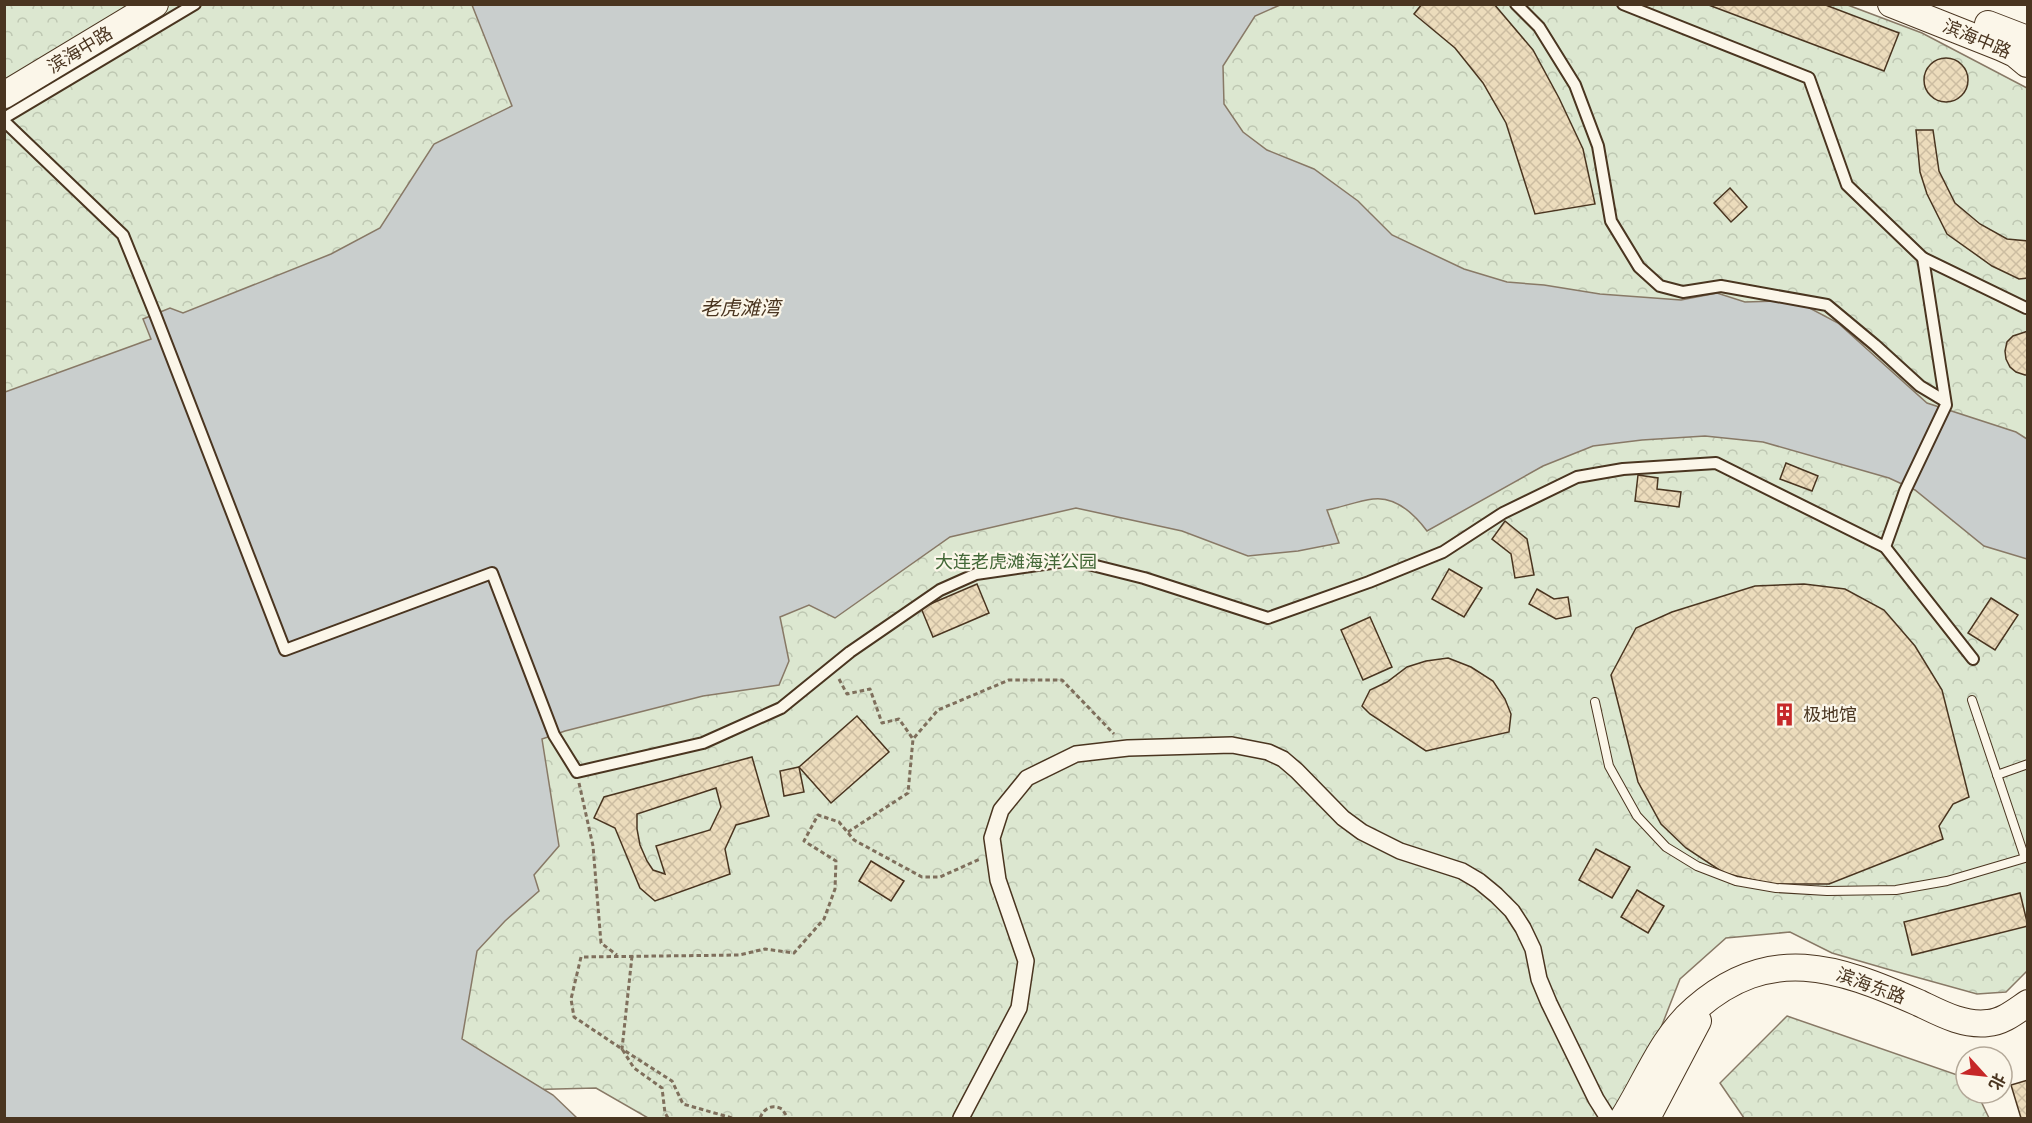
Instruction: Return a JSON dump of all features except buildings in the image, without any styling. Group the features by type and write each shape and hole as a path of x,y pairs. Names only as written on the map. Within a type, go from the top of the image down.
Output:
{"highway":[{"name":"滨海中路","path":"4,95 156,4"},
{"name":"滨海中路","path":"1891,4 2002,48 2015,54 2027,64"},
{"name":"滨海中路","path":"1937,4 2027,39"},
{"path":"2027,39 2025,52 2027,64"},
{"name":"滨海东路","path":"1623,1119 1675,1030 1694,1010 1740,979 1771,969 1796,966 1854,977 1951,1018 1969,1023 1989,1024 2009,1016 2028,1003"},
{"path":"1647,1119 1712,996"}],"street":[{"path":"195,4 4,119 123,235 285,650 492,573 554,735 577,772 704,743 781,708 850,652 940,590 976,574 1072,560 1144,578 1268,618 1369,582 1443,552 1503,513 1577,477 1623,469 1716,463 1885,547 1973,659"},
{"path":"1516,4 1539,27 1575,85 1598,146 1611,221 1639,267 1660,286 1683,292 1720,286 1827,305 1920,386 1945,403"},
{"path":"1623,4 1809,78 1847,185 1923,258 2026,308"},
{"path":"1885,547 1905,491 1945,403 1923,258"},
{"path":"961,1119 1019,1008 1026,961 998,880 992,838 1001,810 1027,778 1076,754 1128,748 1232,745 1268,752 1282,759 1297,771 1343,818 1362,832 1400,851 1444,864 1479,881 1512,911 1533,949 1539,979 1549,1003 1608,1119"}],"lane":[{"path":"1595,702 1609,766 1637,816 1666,847 1697,866 1736,881 1776,888 1827,891 1896,890 1947,881 2025,858 1972,700"},
{"path":"1997,775 2028,764"}],"path":[{"path":"848,832 908,793 913,739 938,710 1009,680 1062,680 1128,748"},
{"path":"847,694 870,689 882,723 899,719 913,739"},
{"path":"577,772 593,846 601,944 618,957"},
{"path":"732,1119 683,1104 672,1081 574,1017 572,999 581,957 739,955 765,949 794,953 824,920 836,889 836,861 804,841 818,815 838,822 855,840 921,877 940,877 980,859 995,860"},
{"path":"632,956 622,1049 634,1068 662,1088 665,1113 668,1119"},
{"path":"760,1118 765,1110 773,1107 782,1109 788,1119"}],"green space":[{"name":"大连老虎滩海洋公园","path":"1845,4 1922,33 2027,88 2027,971 2006,992 1977,994 1887,969 1832,953 1790,932 1726,938 1680,979 1644,1071 1614,1118 648,1118 596,1088 38,1103 5,1098 4,5"},
{"path":"1787,1016 1954,1074 1954,1105 1983,1105 1989,1118 1744,1118 1720,1083"}],"water":[{"name":"老虎滩湾","path":"472,5 1280,5 1255,16 1223,66 1224,104 1243,132 1267,150 1314,169 1358,201 1392,235 1464,269 1507,282 1600,294 1681,300 1717,293 1745,302 1777,301 1802,304 1838,323 1927,403 2016,432 2027,439 2027,559 1984,546 1915,490 1889,478 1763,442 1705,436 1593,446 1543,466 1427,531 1411,513 1389,500 1373,499 1327,510 1339,543 1298,551 1248,556 1182,531 1076,508 950,537 835,618 809,605 780,617 789,661 779,685 703,696 542,739 559,846 534,875 539,891 505,921 477,951 462,1039 553,1095 577,1118 5,1118 5,392 151,339 143,319 170,308 183,313 331,254 380,228 434,144 512,106"}],"place":[{"name":"极地馆","path":"1785,715"}]}
